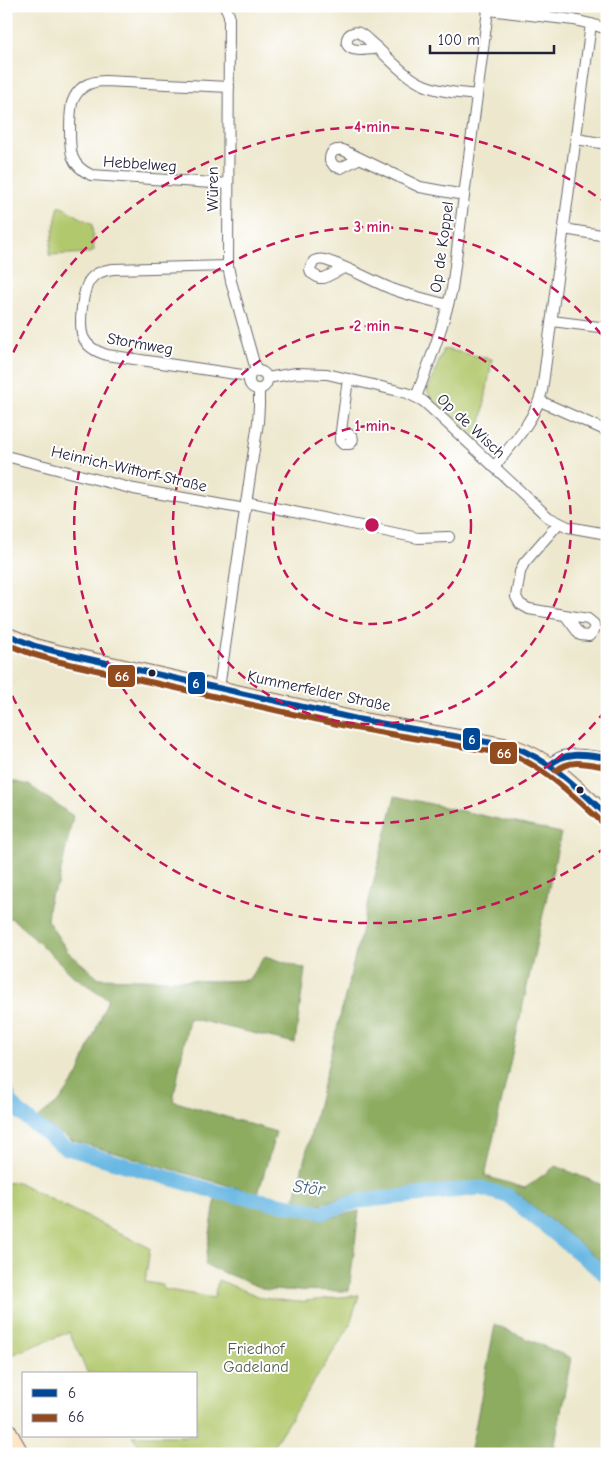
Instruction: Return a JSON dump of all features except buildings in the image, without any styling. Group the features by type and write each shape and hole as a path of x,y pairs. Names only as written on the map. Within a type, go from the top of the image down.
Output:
{"street":[{"name":"Würen","path":"227,7 229,15 230,87 228,266 253,373"},
{"name":"Op de Koppel","path":"416,397 437,345 455,271 486,8 574,20 607,29"},
{"path":"494,467 531,417 540,401 591,24"},
{"path":"378,48 408,75 424,85 434,89 477,96"},
{"name":"Hebbelweg","path":"228,184 91,175 84,172 74,162 70,148 72,103 74,97 81,88 92,82 230,87"},
{"path":"576,139 607,144"},
{"name":"Op de Koppel","path":"360,158 420,187 464,195"},
{"path":"564,229 607,236"},
{"name":"Stormweg","path":"228,266 113,269 101,271 92,278 86,287 80,324 81,331 86,343 92,348 108,355 253,373"},
{"name":"Op de Koppel","path":"344,268 410,295 448,304"},
{"path":"552,321 607,328"},
{"path":"263,371 267,378 266,386 259,389 251,386 249,380 253,373 263,371"},
{"name":"Op de Wisch","path":"267,378 306,373 326,374 397,390 416,397 431,408 539,510 558,523 581,530 607,534"},
{"path":"341,432 348,379"},
{"path":"220,688 258,422 259,389"},
{"path":"540,401 607,431"},
{"name":"Heinrich-Wittorf-Straße","path":"6,456 134,489 246,506 418,538 449,537"},
{"path":"558,523 524,562 520,572 516,597 520,604 528,609 565,615"},
{"name":"Kummerfelder Straße","path":"6,634 35,646 58,652 357,719 515,747 531,753 550,765 607,815"},
{"path":"550,765 554,760 564,755 572,754 607,758"},
{"path":"6,1426 22,1454"}],"green space":[{"path":"60,206 92,224 94,251 90,253 49,255"},
{"path":"444,349 492,359 478,442 432,400 427,391"},
{"path":"11,781 29,785 73,816 58,885 50,896 47,920 68,952 99,978 248,980 265,956 305,969 295,1043 189,1018 173,1101 276,1132 258,1194 71,1140 37,1119 60,1101 78,1075 108,999 72,975 13,919 6,917 6,787"},
{"path":"395,796 561,833 485,1176 525,1188 556,1166 607,1187 607,1266 518,1194 483,1184 353,1195 316,1205 294,1201"},
{"name":"Friedhof Gadeland","path":"18,1182 150,1248 145,1282 163,1285 163,1289 214,1298 218,1280 263,1298 297,1302 359,1295 349,1327 268,1454 151,1454 139,1445 134,1438 198,1438 198,1372 87,1372 69,1332 6,1357 6,1183"},
{"path":"216,1196 323,1219 359,1211 349,1291 267,1290 205,1265"},
{"path":"495,1325 571,1358 553,1454 470,1454"}],"waterway":[{"name":"Stör","path":"6,1092 13,1106 64,1147 217,1192 323,1212 358,1201 480,1188 508,1196 607,1276"}],"transit line":[{"name":"6","path":"6,634 35,646 58,652 357,719 515,747 553,768 607,815"},
{"name":"66","path":"6,644 56,661 355,728 513,755 549,776 601,821"},
{"name":"6","path":"550,765 556,760 570,755 607,758"},
{"name":"66","path":"556,771 567,764 573,763 606,767"}]}
